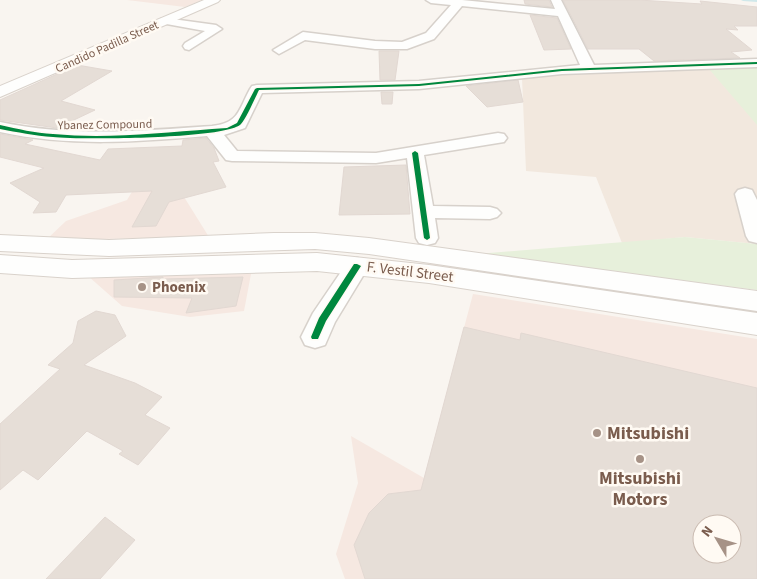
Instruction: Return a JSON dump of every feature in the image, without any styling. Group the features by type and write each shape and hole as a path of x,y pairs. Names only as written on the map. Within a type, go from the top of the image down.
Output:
{"main road":[{"name":"Candido Padilla Street","path":"0,92 214,0"},
{"name":"F. Vestil Street","path":"0,243 109,248 315,241 369,246 757,301"},
{"name":"F. Vestil Street","path":"0,264 72,269 318,262 507,285 757,324"}],"street":[{"path":"431,0 561,12"},
{"path":"556,0 589,69"},
{"path":"279,50 303,36 375,45 403,46 430,36 459,3"},
{"path":"165,22 216,29 190,46"},
{"path":"377,70 373,86 420,85 589,69 757,63"},
{"name":"Ybanez Compound","path":"0,127 50,137 76,138 108,138 212,131 228,129 239,124 257,89 373,86"},
{"path":"212,131 232,156 369,158 415,153 498,138"},
{"path":"415,153 425,212 427,238"},
{"path":"745,194 757,236"},
{"path":"425,212 490,213"},
{"path":"315,337 322,320 357,266"}],"shaded area":[{"path":"127,0 202,0 185,7"},
{"path":"757,65 757,244 685,237 622,243 596,177 526,171 522,78 562,73"},
{"path":"156,152 209,237 46,240 66,221 127,200"},
{"path":"251,274 244,311 190,317 122,306 88,276"},
{"name":"Mitsubishi","path":"473,294 757,339 757,579 345,579 336,554 358,483 351,436 424,478"}],"green space":[{"path":"757,67 757,125 709,69"},
{"path":"685,237 757,244 757,290 477,254"}],"building":[{"path":"524,0 549,0 552,7 525,4"},
{"path":"563,0 639,0 702,4 700,1 757,7 757,26 734,26 738,30 726,29 752,50 731,52 740,58 654,61 639,49 588,49"},
{"path":"530,15 557,18 571,49 544,50"},
{"path":"379,51 399,51 395,80 380,80"},
{"path":"77,65 112,71 61,101 95,110 57,128 0,120 0,100"},
{"path":"518,80 523,102 487,107 466,86"},
{"path":"381,92 393,92 392,104 382,104"},
{"path":"0,134 33,140 25,144 100,160 108,149 182,146 183,140 206,138 214,148 219,161 213,162 226,187 169,202 156,226 132,227 152,191 66,195 56,212 33,213 40,202 10,183 44,168 0,157"},
{"path":"406,165 410,214 339,215 344,167"},
{"path":"163,277 163,279 243,277 236,306 186,313 192,298 114,297 114,280"},
{"path":"96,311 115,315 126,336 84,365 135,383 162,397 145,415 170,428 138,465 119,454 123,451 87,431 38,480 23,470 0,490 0,424 60,369 48,365 73,343 78,321"},
{"name":"Mitsubishi","path":"464,327 520,340 521,333 757,388 757,579 365,579 354,545 369,513 388,494 421,490"},
{"path":"105,517 135,540 100,579 46,579"}],"waterway":[{"path":"743,0 757,1"}],"cycle path":[{"path":"0,127 26,133 53,136 106,138 212,131 228,129 239,124 257,89 419,85 562,70 757,63"},
{"path":"415,153 427,238"},
{"path":"315,337 322,320 357,266"}],"place":[{"name":"Phoenix","path":"142,287"},
{"name":"Mitsubishi","path":"597,433"},
{"name":"Mitsubishi Motors","path":"640,459"}]}
